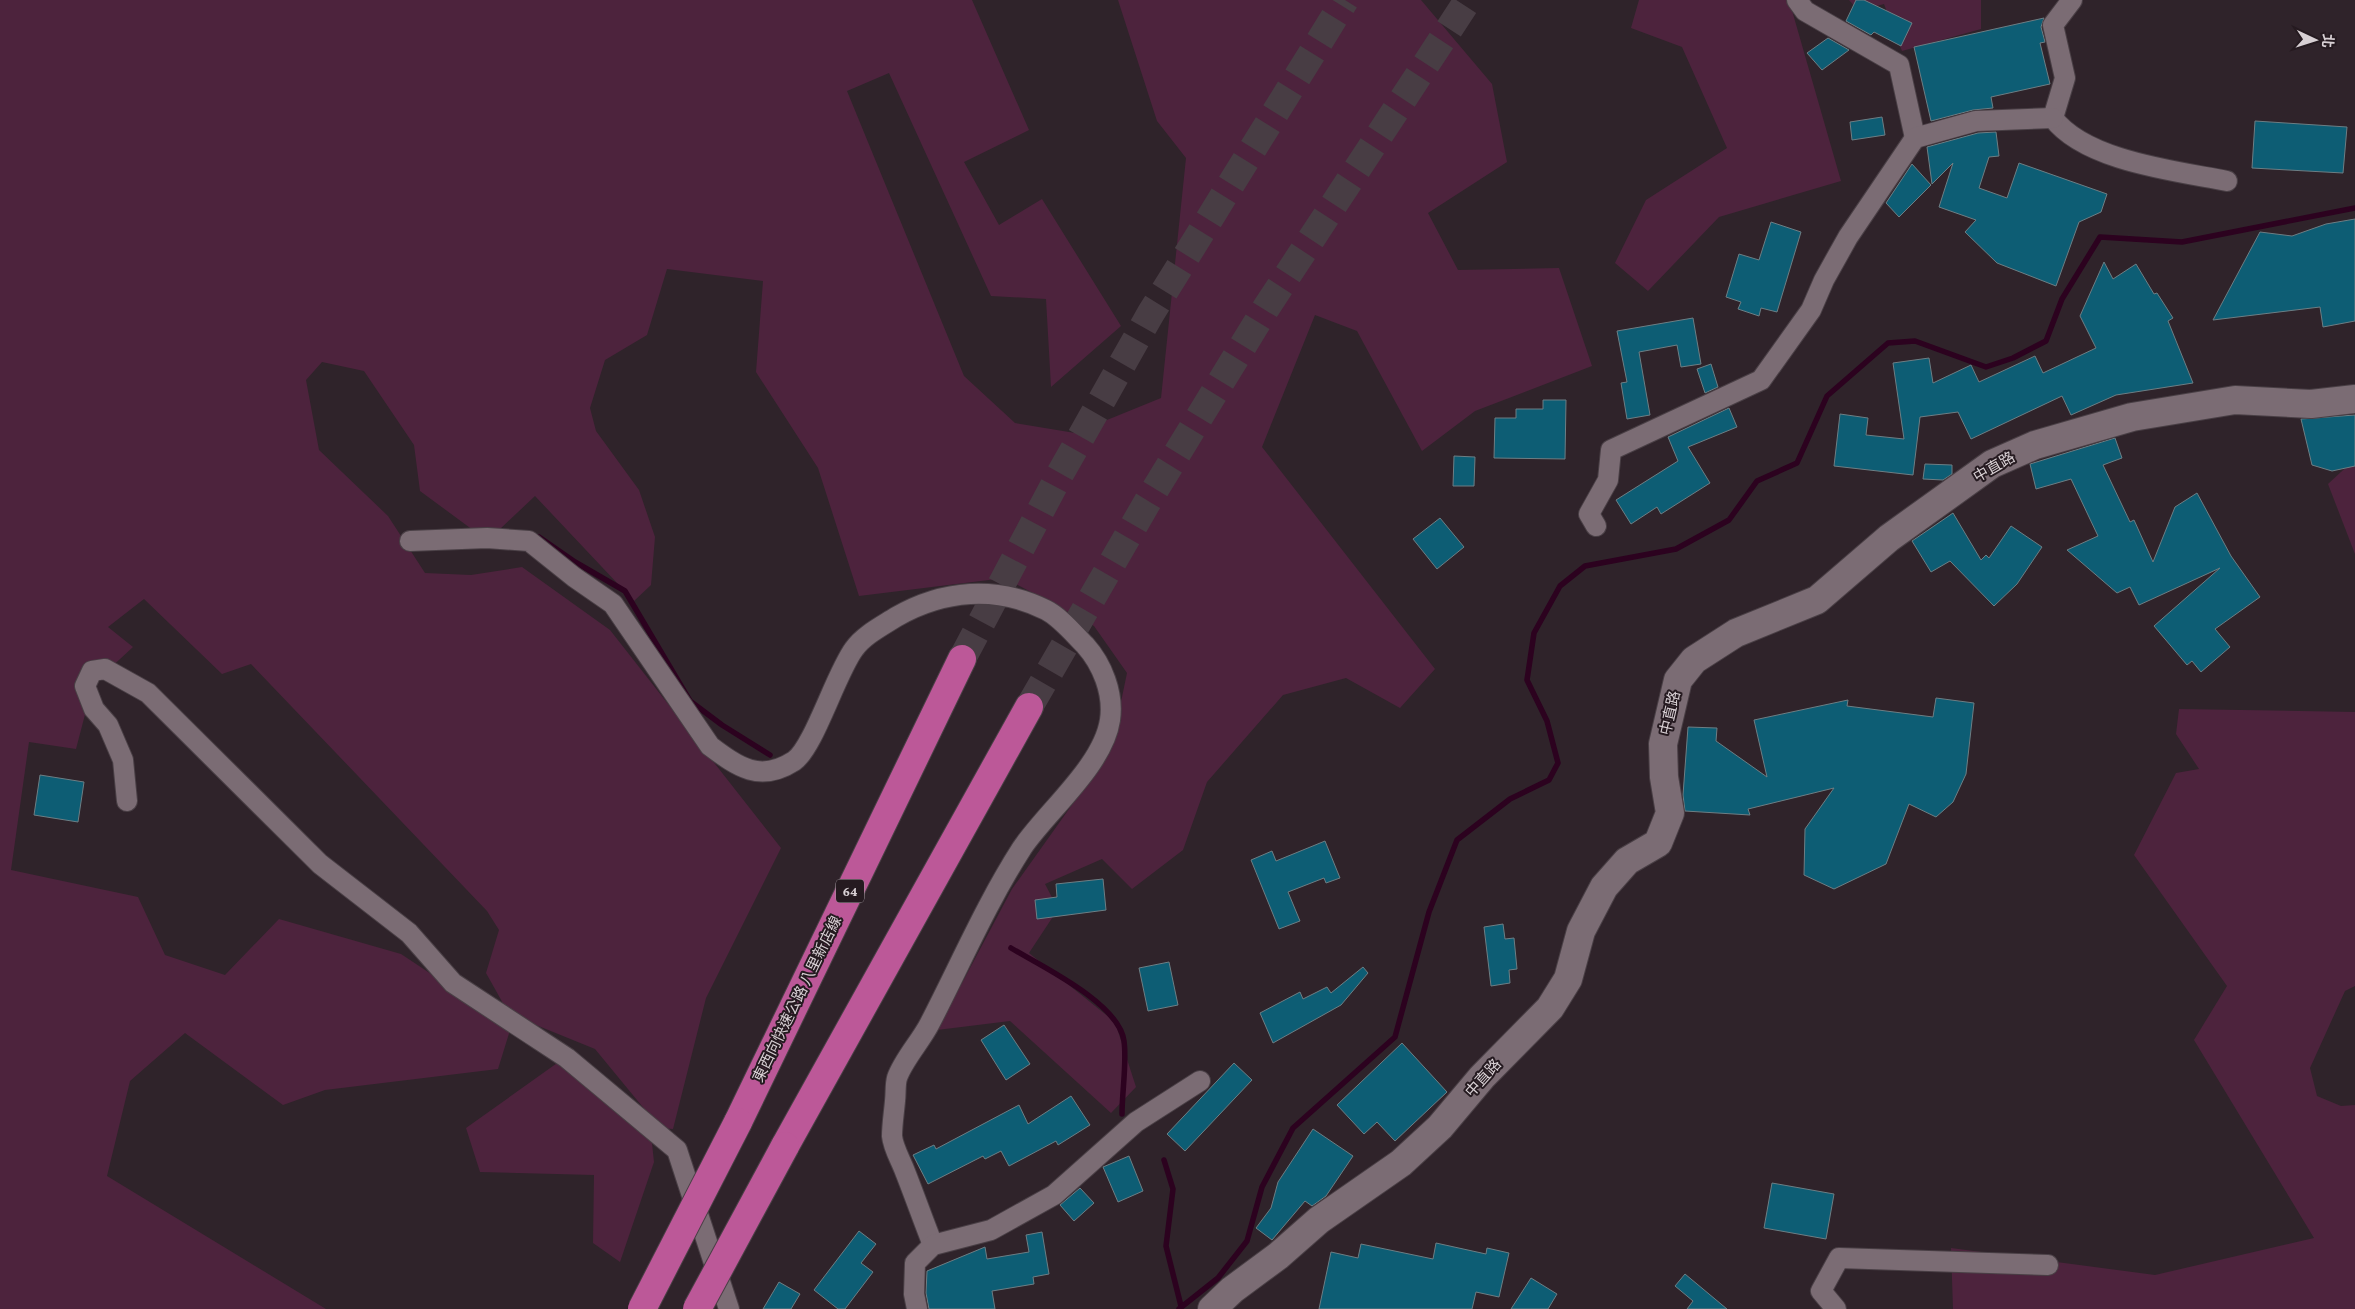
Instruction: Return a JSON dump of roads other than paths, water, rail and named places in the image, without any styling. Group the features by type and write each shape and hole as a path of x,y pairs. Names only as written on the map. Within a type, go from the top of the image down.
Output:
{"highway":[{"name":"東西向快速公路 八里新店線","path":"642,1309 738,1122 962,660"},
{"path":"697,1309 785,1146 1029,707"}],"street":[{"path":"1797,0 1805,11 1898,65 1915,138"},
{"path":"2053,118 2065,78 2053,25 2072,0"},
{"path":"1596,526 1589,514 1608,480 1611,450 1761,380 1811,310 1824,280 1848,238 1915,138 1976,121 2053,118"},
{"path":"2053,118 2063,132 2079,142 2138,163 2227,181"},
{"name":"中直路","path":"1212,1309 1232,1290 1278,1256 1319,1220 1401,1163 1440,1127 1482,1077 1550,1008 1568,979 1581,931 1604,886 1627,862 1658,843 1670,813 1664,777 1663,744 1678,680 1694,660 1736,633 1816,600 1889,538 1992,464 2035,445 2132,417 2235,400 2311,404 2355,399"},
{"path":"410,541 487,538 529,541 574,577 613,604 710,746 733,763 756,773 796,760 814,731 835,683 855,647 878,628 919,604 946,596 979,593 1005,596 1048,611 1086,646 1096,660 1107,682 1110,720 1100,746 1076,783 1023,847 989,906 929,1025 897,1079 892,1139 933,1245"},
{"path":"127,801 123,760 108,725 94,709 85,686 92,671 105,669 148,693 320,864 409,933 453,983 567,1058 677,1150 730,1309"},
{"path":"917,1309 914,1294 915,1263 933,1245 991,1230 1054,1195 1136,1122 1200,1081"},
{"path":"1836,1309 1820,1291 1839,1258 2048,1265"}],"waterway":[{"path":"1179,1309 1218,1278 1247,1241 1262,1187 1293,1128 1395,1037 1429,912 1457,840 1510,799 1549,780 1558,763 1547,721 1527,680 1534,633 1560,586 1585,566 1676,549 1729,520 1757,481 1797,463 1827,396 1888,343 1915,341 1986,367 2013,358 2046,341 2062,299 2100,237 2182,242 2355,208"},
{"path":"539,537 575,562 625,591 690,701 722,725 770,755"},
{"path":"1011,948 1077,987 1108,1013 1119,1027 1125,1050 1122,1114"},
{"path":"1164,1160 1173,1189 1166,1246 1181,1306"}],"tunnel":[{"path":"962,659 1060,474 1151,313 1345,0"},
{"path":"1029,707 1148,501 1266,308 1468,0"}]}
